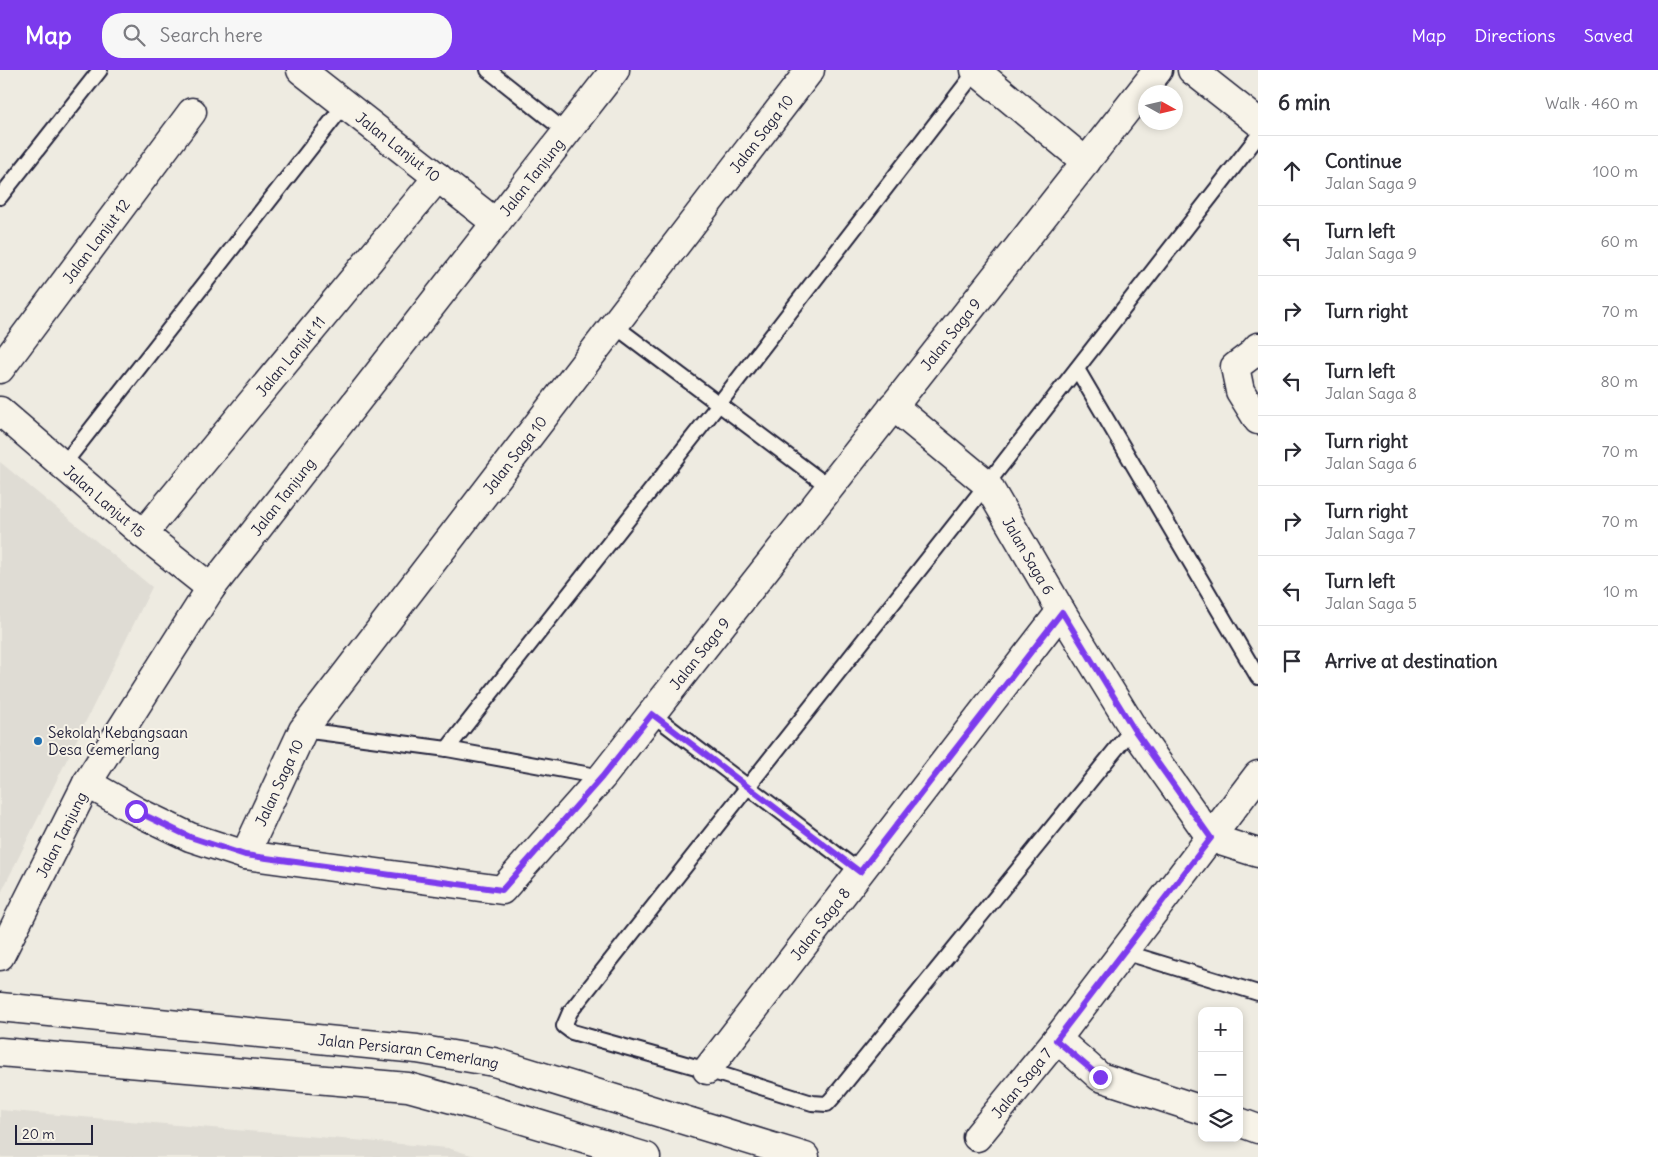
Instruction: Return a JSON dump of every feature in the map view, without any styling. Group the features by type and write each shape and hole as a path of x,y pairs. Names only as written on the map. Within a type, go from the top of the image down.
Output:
{"street":[{"name":"Jalan Lanjut 10","path":"301,70 496,223"},
{"name":"Jalan Tanjung","path":"0,956 87,783 211,588 615,70"},
{"name":"Jalan Saga 10","path":"245,855 303,730 810,70"},
{"path":"976,70 1086,162"},
{"name":"Jalan Saga 9","path":"87,783 136,811 190,837 245,855 502,890 602,777 1158,70"},
{"path":"1192,70 1258,122"},
{"name":"Jalan Lanjut 12","path":"0,369 192,112"},
{"name":"Jalan Lanjut 11","path":"142,534 438,177"},
{"path":"1258,347 1235,367 1240,391 1258,420"},
{"name":"Jalan Saga 6","path":"893,406 987,484 1133,728 1211,838"},
{"name":"Jalan Lanjut 15","path":"0,411 142,534 211,588"},
{"name":"Jalan Saga 8","path":"708,1070 1062,612"},
{"name":"Jalan Saga 7","path":"977,1137 1056,1040 1258,776"},
{"path":"1211,838 1258,853"},
{"name":"Jalan Persiaran Cemerlang","path":"0,1007 418,1049 494,1062 805,1157"},
{"path":"1056,1040 1100,1077 1198,1109"},
{"path":"0,1052 408,1088 478,1106 646,1157"},
{"path":"1243,1123 1258,1128"}],"lane":[{"path":"0,197 100,70"},
{"path":"488,70 566,132"},
{"path":"447,749 719,404 976,70"},
{"path":"63,465 345,104"},
{"path":"1133,728 827,1104 812,1103 708,1070 572,1032 564,1026 570,1012 987,484 1258,136"},
{"path":"615,326 829,487"},
{"path":"1077,369 1258,677"},
{"path":"652,714 860,872"},
{"path":"303,730 447,749 602,777"},
{"path":"1124,952 1258,993"}],"shaded area":[{"name":"Sekolah Kebangsaan Desa Cemerlang","path":"0,462 152,587 0,895"},
{"path":"0,1110 448,1148 478,1157 0,1157"}],"place":[{"name":"Sekolah Kebangsaan Desa Cemerlang","path":"38,741"}],"route":[{"path":"136,811 190,837 245,855 502,890 602,777 652,714 860,872 1062,612 1133,728 1211,838 1056,1040 1100,1077"}]}
